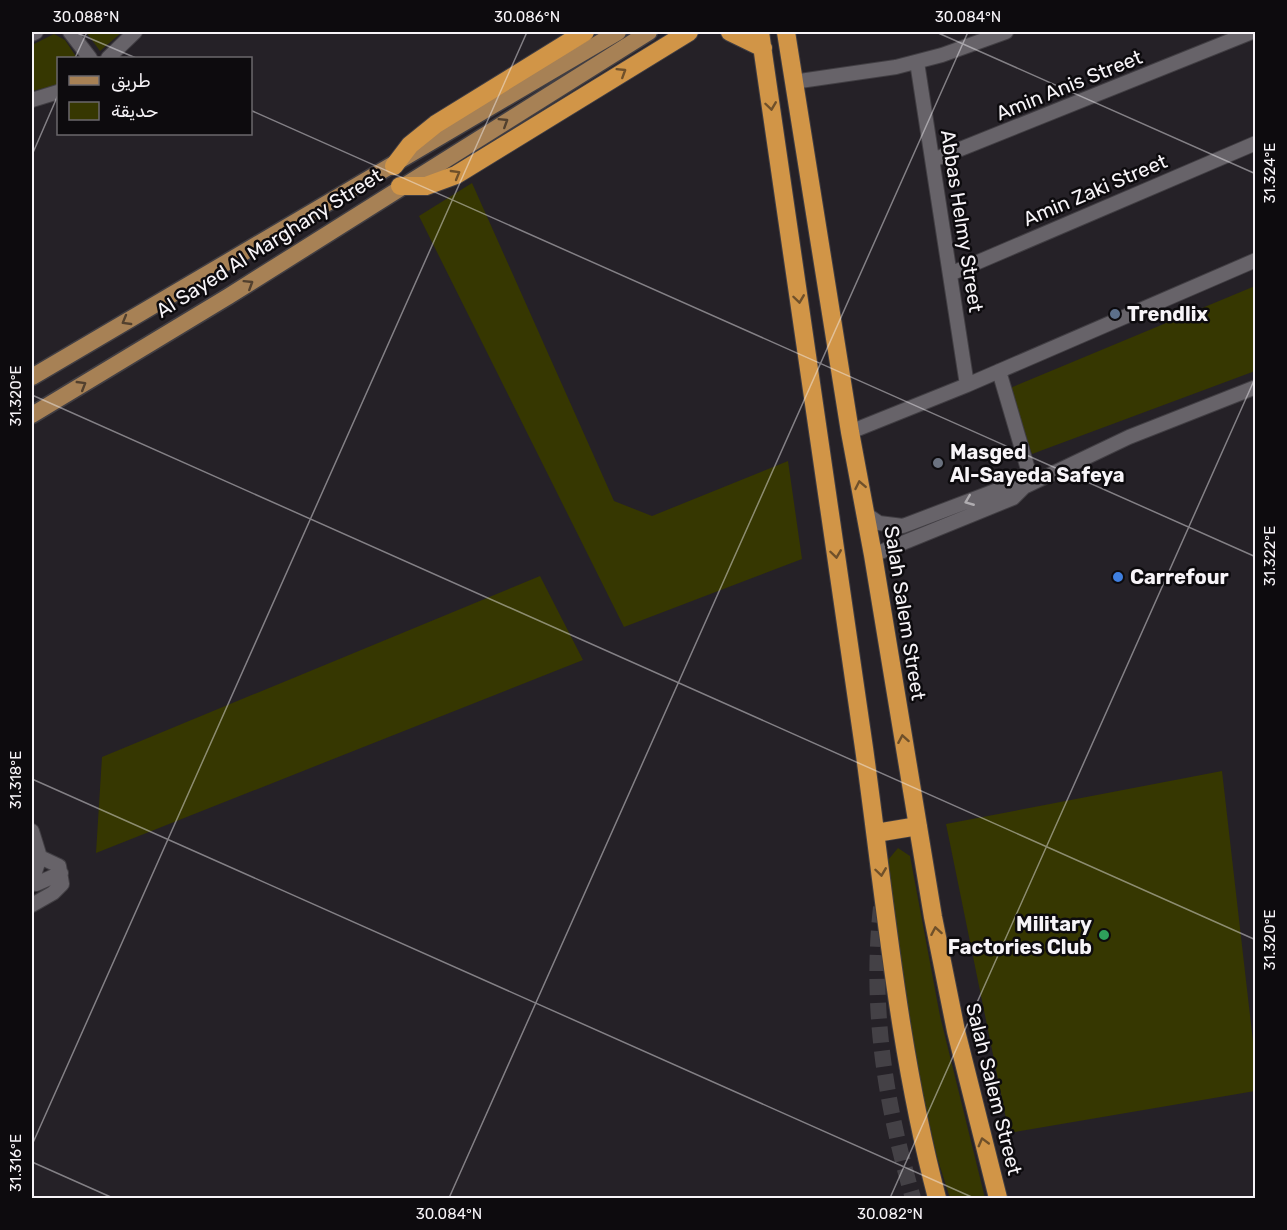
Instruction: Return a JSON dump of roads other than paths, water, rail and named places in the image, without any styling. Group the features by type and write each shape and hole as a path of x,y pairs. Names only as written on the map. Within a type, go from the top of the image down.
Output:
{"highway":[{"name":"Al Sayed Al Marghany Street","path":"394,166 410,145 436,124 585,32"},
{"path":"730,32 762,40 876,833 900,1028 916,1111 937,1198"},
{"name":"Salah Salem Street","path":"786,32 850,432 866,514 918,826 956,1031 998,1198"},
{"name":"Al Sayed Al Marghany Street","path":"400,186 426,186 451,178 683,33"},
{"path":"876,833 918,826"}],"main road":[{"path":"394,166 618,32"},
{"path":"400,186 649,32"},
{"name":"Al Sayed Al Marghany Street","path":"32,377 394,166"},
{"path":"369,180 380,199"},
{"name":"Al Sayed Al Marghany Street","path":"32,415 229,296 400,186"}],"street":[{"path":"32,34 36,32"},
{"path":"70,32 89,57"},
{"path":"109,57 135,32"},
{"path":"793,82 917,62 1006,32"},
{"name":"Amin Anis Street","path":"933,160 1252,32"},
{"name":"Abbas Helmy Street","path":"917,62 967,385"},
{"path":"32,100 57,92"},
{"name":"Amin Zaki Street","path":"950,273 1256,143"},
{"path":"850,432 967,385 1256,260"},
{"path":"999,371 1028,485"},
{"path":"873,555 1013,498 1028,485 1129,437 1256,387"},
{"path":"866,514 886,525 903,526 1008,486 1028,485"},
{"path":"32,831 40,857 33,882"},
{"path":"32,905 46,898 62,884 61,873 56,863 40,857"},
{"path":"33,882 61,873"},
{"path":"33,882 46,898"}],"tunnel":[{"path":"881,907 877,981 882,1054 895,1127 913,1198"}],"place":[{"name":"Trendlix","path":"1115,314"},
{"name":"Masged Al-Sayeda Safeya","path":"938,463"},
{"name":"Carrefour","path":"1118,577"},
{"name":"Military Factories Club","path":"1104,935"}]}
